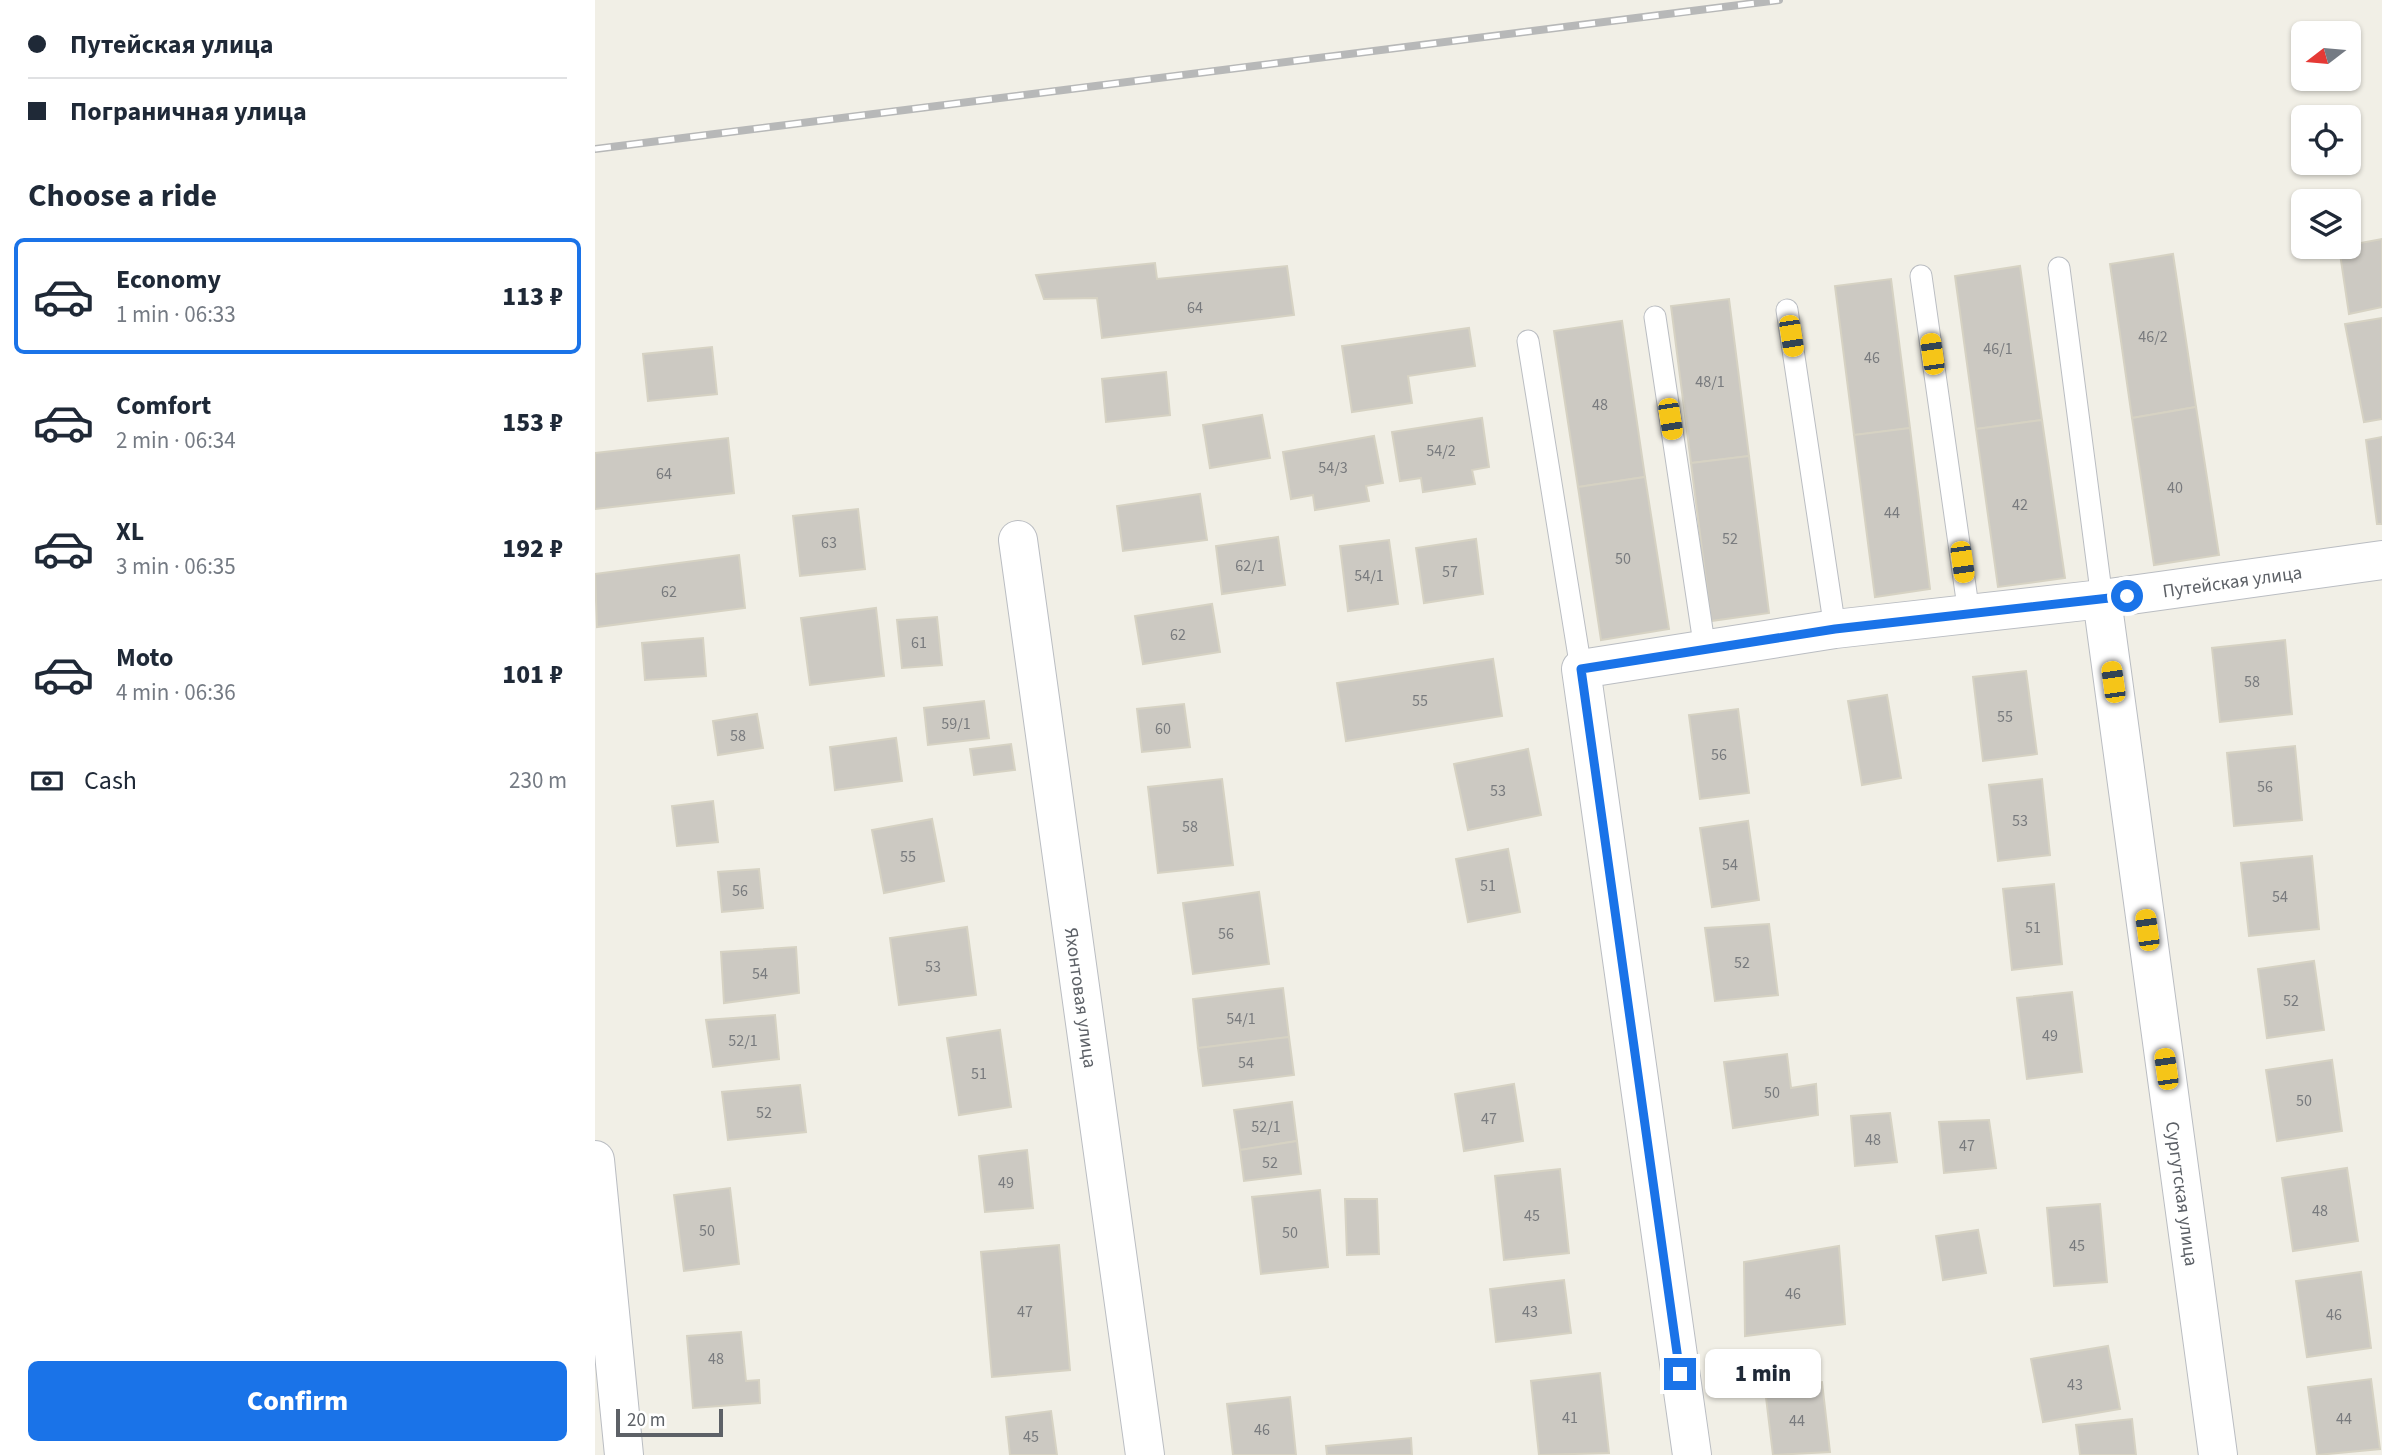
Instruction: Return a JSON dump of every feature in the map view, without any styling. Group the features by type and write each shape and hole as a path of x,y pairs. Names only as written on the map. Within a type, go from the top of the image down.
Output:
{"street":[{"name":"Яхонтовая улица","path":"1018,540 1145,1455"},
{"name":"Путейская улица","path":"1581,669 1835,629 2102,599 2382,560"},
{"name":"Сургутская улица","path":"2102,599 2218,1455"},
{"path":"1581,669 1692,1455"},
{"path":"595,1160 624,1455"}],"lane":[{"path":"2059,268 2102,599"},
{"path":"1921,276 1969,614"},
{"path":"1787,310 1835,629"},
{"path":"1655,317 1705,650"},
{"path":"1528,341 1581,669"}],"building":[{"path":"2382,239 2382,307 2349,314 2341,259 2361,259 2361,243"},
{"path":"2173,254 2196,407 2132,418 2110,264"},
{"path":"1155,263 1157,279 1287,266 1294,315 1102,338 1097,298 1044,299 1036,275"},
{"path":"2020,266 2042,420 1976,429 1955,276"},
{"path":"1891,279 1910,428 1854,435 1835,286"},
{"path":"1729,299 1749,456 1691,463 1671,306"},
{"path":"2382,318 2382,419 2364,422 2345,324"},
{"path":"1622,321 1645,477 1578,487 1554,331"},
{"path":"1469,328 1475,366 1408,376 1412,403 1352,412 1342,346"},
{"path":"712,347 717,394 648,401 643,354"},
{"path":"1166,372 1170,415 1106,422 1102,379"},
{"path":"2196,407 2219,555 2154,565 2132,418"},
{"path":"1262,415 1270,458 1210,468 1203,425"},
{"path":"1482,418 1489,467 1472,470 1475,484 1423,492 1421,478 1400,481 1392,432"},
{"path":"2042,420 2065,578 1998,587 1976,429"},
{"path":"1910,428 1930,589 1875,597 1854,435"},
{"path":"1374,436 1383,483 1366,486 1369,501 1315,510 1313,495 1291,499 1283,452"},
{"path":"2382,437 2382,524 2377,524 2366,440"},
{"path":"728,438 734,493 595,509 595,453"},
{"path":"1749,456 1769,613 1711,621 1691,463"},
{"path":"1645,477 1669,629 1601,640 1578,487"},
{"path":"1200,494 1207,540 1123,551 1117,506"},
{"path":"858,509 865,569 800,576 793,516"},
{"path":"1278,537 1285,585 1222,594 1216,546"},
{"path":"1476,539 1483,594 1424,603 1416,548"},
{"path":"1389,540 1398,604 1348,611 1340,546"},
{"path":"739,555 745,608 597,627 595,574"},
{"path":"1212,604 1220,652 1143,664 1135,616"},
{"path":"876,608 884,676 810,685 801,618"},
{"path":"937,617 942,665 902,668 897,620"},
{"path":"703,638 706,676 645,680 642,643"},
{"path":"2285,640 2292,714 2220,722 2212,648"},
{"path":"1493,659 1502,716 1346,741 1337,683"},
{"path":"2026,671 2037,754 1983,761 1973,677"},
{"path":"1887,695 1901,778 1862,785 1848,701"},
{"path":"984,701 989,738 928,745 924,708"},
{"path":"1184,704 1190,747 1142,752 1137,709"},
{"path":"1738,709 1749,793 1700,799 1689,715"},
{"path":"757,714 763,748 718,755 713,721"},
{"path":"896,738 902,781 835,790 830,747"},
{"path":"1011,744 1015,770 974,775 970,749"},
{"path":"2295,746 2302,820 2234,826 2227,753"},
{"path":"1528,749 1541,815 1468,830 1454,764"},
{"path":"1222,779 1233,865 1158,873 1148,787"},
{"path":"2042,779 2050,855 1998,861 1989,785"},
{"path":"713,801 718,842 677,846 672,806"},
{"path":"932,819 944,881 884,893 872,830"},
{"path":"1748,821 1759,900 1712,907 1700,828"},
{"path":"1508,849 1520,912 1468,922 1456,859"},
{"path":"2312,856 2319,929 2249,936 2241,863"},
{"path":"759,869 763,908 722,912 718,872"},
{"path":"2054,884 2062,964 2012,970 2003,889"},
{"path":"1259,892 1269,964 1193,974 1183,903"},
{"path":"1769,924 1778,995 1715,1001 1705,928"},
{"path":"967,927 976,995 899,1005 890,938"},
{"path":"796,947 799,993 724,1003 721,952"},
{"path":"2314,961 2324,1030 2267,1038 2258,969"},
{"path":"1283,988 1289,1037 1198,1048 1193,999"},
{"path":"2072,992 2082,1072 2027,1079 2017,998"},
{"path":"775,1015 779,1059 713,1067 706,1020"},
{"path":"1000,1030 1011,1107 959,1115 947,1038"},
{"path":"1289,1037 1294,1075 1203,1086 1198,1048"},
{"path":"1787,1054 1791,1088 1816,1084 1818,1115 1733,1128 1724,1062"},
{"path":"2332,1060 2342,1131 2277,1141 2266,1070"},
{"path":"1514,1084 1523,1141 1464,1151 1455,1094"},
{"path":"800,1085 806,1132 728,1140 722,1092"},
{"path":"1292,1102 1297,1141 1240,1150 1234,1110"},
{"path":"1890,1113 1897,1162 1855,1166 1851,1116"},
{"path":"1989,1120 1996,1168 1944,1173 1939,1122"},
{"path":"1297,1141 1301,1174 1244,1181 1240,1150"},
{"path":"1027,1150 1033,1208 985,1212 979,1156"},
{"path":"2347,1168 2358,1241 2293,1251 2282,1178"},
{"path":"1560,1169 1569,1253 1504,1260 1495,1176"},
{"path":"730,1188 739,1264 684,1271 674,1195"},
{"path":"1320,1190 1328,1267 1261,1274 1252,1197"},
{"path":"1345,1199 1377,1199 1379,1254 1347,1255"},
{"path":"2100,1204 2107,1282 2054,1286 2047,1208"},
{"path":"1978,1230 1986,1273 1943,1280 1936,1236"},
{"path":"1059,1245 1070,1370 992,1377 981,1252"},
{"path":"1839,1246 1845,1324 1745,1336 1744,1262"},
{"path":"2361,1272 2371,1348 2307,1357 2296,1281"},
{"path":"1564,1280 1571,1333 1496,1342 1490,1289"},
{"path":"741,1332 746,1381 759,1380 760,1403 693,1408 687,1336"},
{"path":"2108,1346 2120,1409 2043,1422 2031,1359"},
{"path":"1600,1373 1609,1453 1539,1455 1531,1381"},
{"path":"2371,1379 2380,1449 2317,1455 2308,1387"},
{"path":"1822,1382 1830,1452 1773,1455 1765,1389"},
{"path":"1290,1397 1296,1455 1233,1455 1227,1404"},
{"path":"1051,1411 1057,1455 1010,1455 1006,1417"},
{"path":"2132,1419 2136,1455 2080,1455 2076,1425"},
{"path":"1411,1438 1412,1455 1327,1455 1326,1446"}],"railway":[{"path":"595,149 1779,0"}],"route":[{"path":"1680,1374 1581,669 1835,629 2127,596"}]}
